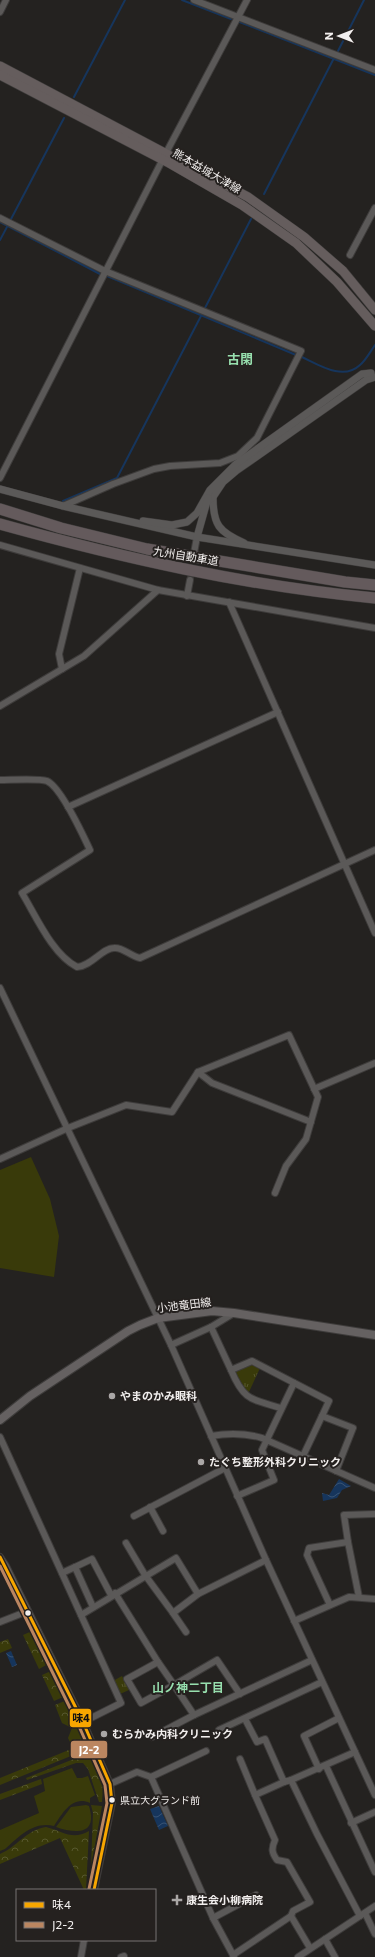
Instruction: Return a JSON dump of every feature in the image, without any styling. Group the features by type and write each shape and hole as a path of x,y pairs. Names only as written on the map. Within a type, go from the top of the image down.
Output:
{"highway":[{"name":"九州自動車道","path":"0,509 61,528 147,549 345,582 375,585"},
{"name":"九州自動車道","path":"0,524 146,562 263,583 375,598"}],"main road":[{"name":"熊本益城大津線","path":"0,66 164,157 242,205 296,243 337,282 375,326"},
{"name":"熊本益城大津線","path":"0,75 248,198 304,237 342,271 375,310"},
{"name":"小池竜田線","path":"0,1420 30,1396 128,1331 158,1318 212,1311 234,1313 375,1335"}],"street":[{"path":"0,12 6,0"},
{"path":"194,0 375,70"},
{"path":"0,478 105,271 247,0"},
{"path":"350,256 375,208"},
{"path":"0,218 105,271 301,351 257,438 238,456 220,463 170,466 154,470 113,484 63,506"},
{"path":"122,520 179,525 192,519 210,490 236,464 362,374 374,373"},
{"path":"194,553 197,537 210,499 223,482 374,373"},
{"path":"0,489 63,506 197,537 375,565"},
{"path":"210,490 210,499 217,525 235,539 255,547"},
{"path":"0,545 158,590 375,628"},
{"path":"62,669 59,654 80,568"},
{"path":"187,596 190,580"},
{"path":"0,706 84,656 158,590"},
{"path":"229,602 375,933"},
{"path":"68,807 278,712"},
{"path":"0,780 47,781 55,787 68,807 90,850 22,893 50,940 72,964 78,967 88,964 112,948 120,948 132,957 140,958 375,850"},
{"path":"0,988 171,1345 266,1560 375,1795"},
{"path":"0,1159 68,1128 126,1106 172,1112 198,1072 289,1036 318,1097 306,1139 286,1166 275,1193"},
{"path":"314,1089 375,1063"},
{"path":"198,1072 212,1083 310,1122"},
{"path":"171,1345 211,1327 234,1313"},
{"path":"211,1327 237,1386 243,1394 254,1400 281,1408"},
{"path":"231,1370 252,1361 329,1401 302,1456"},
{"path":"237,1496 274,1480 262,1450 294,1383"},
{"path":"322,1416 353,1428 336,1471"},
{"path":"211,1436 224,1434 251,1435 267,1440 375,1488"},
{"path":"0,1437 121,1704 83,1722"},
{"path":"134,1516 225,1468"},
{"path":"150,1507 163,1531"},
{"path":"358,1597 344,1515 375,1514"},
{"path":"330,1605 307,1555 309,1548 348,1542"},
{"path":"126,1543 145,1575 186,1632"},
{"path":"0,1557 83,1722 110,1784 112,1803 94,1889"},
{"path":"62,1573 92,1558 113,1594 194,1715"},
{"path":"80,1615 113,1594 176,1558 198,1594"},
{"path":"173,1613 198,1594 266,1560"},
{"path":"75,1567 94,1607"},
{"path":"294,1621 349,1598 358,1597 375,1599"},
{"path":"0,1622 28,1611"},
{"path":"158,1662 127,1679 141,1703 174,1686 217,1660 240,1694"},
{"path":"152,1737 194,1715 312,1660"},
{"path":"219,1730 322,1682"},
{"path":"319,1769 304,1736 339,1718"},
{"path":"245,1719 257,1742 265,1739 284,1782"},
{"path":"151,1778 206,1751"},
{"path":"255,1795 326,1766 355,1752"},
{"path":"110,1784 137,1772 151,1778 213,1918 233,1956 292,1916 293,1911 310,1902 287,1862 277,1860 273,1854 272,1848 275,1840 240,1759"},
{"path":"326,1766 351,1823 375,1872"},
{"path":"291,1780 317,1834 375,1934"},
{"path":"351,1823 375,1812"},
{"path":"213,1918 256,1895"},
{"path":"298,1957 375,1906"},
{"path":"292,1916 310,1948"},
{"path":"325,1939 335,1957"},
{"path":"81,1957 84,1941"}],"green space":[{"path":"31,1157 50,1199 59,1236 54,1277 0,1268 0,1170"},
{"path":"251,1364 260,1368 248,1394 241,1389 235,1374 237,1370"},
{"path":"32,1631 48,1664 39,1669 23,1635"},
{"path":"8,1639 12,1648 0,1653 0,1642"},
{"path":"51,1671 63,1697 54,1701 42,1675"},
{"path":"122,1676 129,1690 120,1694 113,1681"},
{"path":"67,1700 85,1741 72,1746 68,1738 72,1728 62,1723 55,1705"},
{"path":"86,1743 88,1749 0,1785 0,1778"},
{"path":"89,1753 103,1787 102,1802 99,1802 88,1769 83,1763 76,1763 27,1780 26,1778"},
{"path":"72,1768 77,1778 88,1776 95,1795 90,1798 90,1803 84,1801 73,1804 64,1811 54,1826 46,1825 33,1828 21,1835 5,1849 0,1851 0,1830 39,1813 34,1796 45,1791 43,1779"},
{"path":"41,1779 42,1784 0,1800 0,1794"},
{"path":"91,1805 102,1806 91,1867 93,1813"},
{"path":"89,1806 91,1816 88,1827 83,1830 71,1831 56,1827 71,1807"},
{"path":"46,1827 72,1835 83,1834 89,1831 86,1889 84,1889 60,1838 0,1864 0,1854 27,1835"}],"water":[{"path":"339,1479 351,1486 342,1490 337,1498 323,1501 322,1493 329,1495"},
{"path":"11,1651 17,1665 12,1667 6,1653"},
{"path":"159,1806 168,1826 159,1830 150,1809"}],"waterway":[{"path":"74,97 125,0"},
{"path":"182,0 231,19"},
{"path":"338,51 364,0"},
{"path":"237,21 375,75"},
{"path":"264,194 334,58"},
{"path":"10,221 64,118"},
{"path":"205,308 251,219"},
{"path":"0,222 100,274"},
{"path":"0,240 8,225"},
{"path":"107,276 296,355"},
{"path":"63,501 117,478 202,314"},
{"path":"302,357 331,370 346,372 353,370 360,365 375,345"}],"tunnel":[{"path":"190,580 194,554"}],"transit line":[{"name":"味4","path":"0,1557 83,1722 110,1784 112,1803 94,1889"},
{"name":"J2-2","path":"0,1566 78,1724 105,1785 107,1803 89,1889"}],"place":[{"name":"やまのかみ眼科","path":"112,1396"},
{"name":"たぐち整形外科クリニック","path":"201,1462"},
{"name":"むらかみ内科クリニック","path":"104,1734"},
{"name":"県立大グランド前","path":"112,1800"},
{"name":"康生会小柳病院","path":"177,1900"}],"district":[{"name":"古閑","path":"240,359"},
{"name":"山ノ神二丁目","path":"188,1688"}]}
